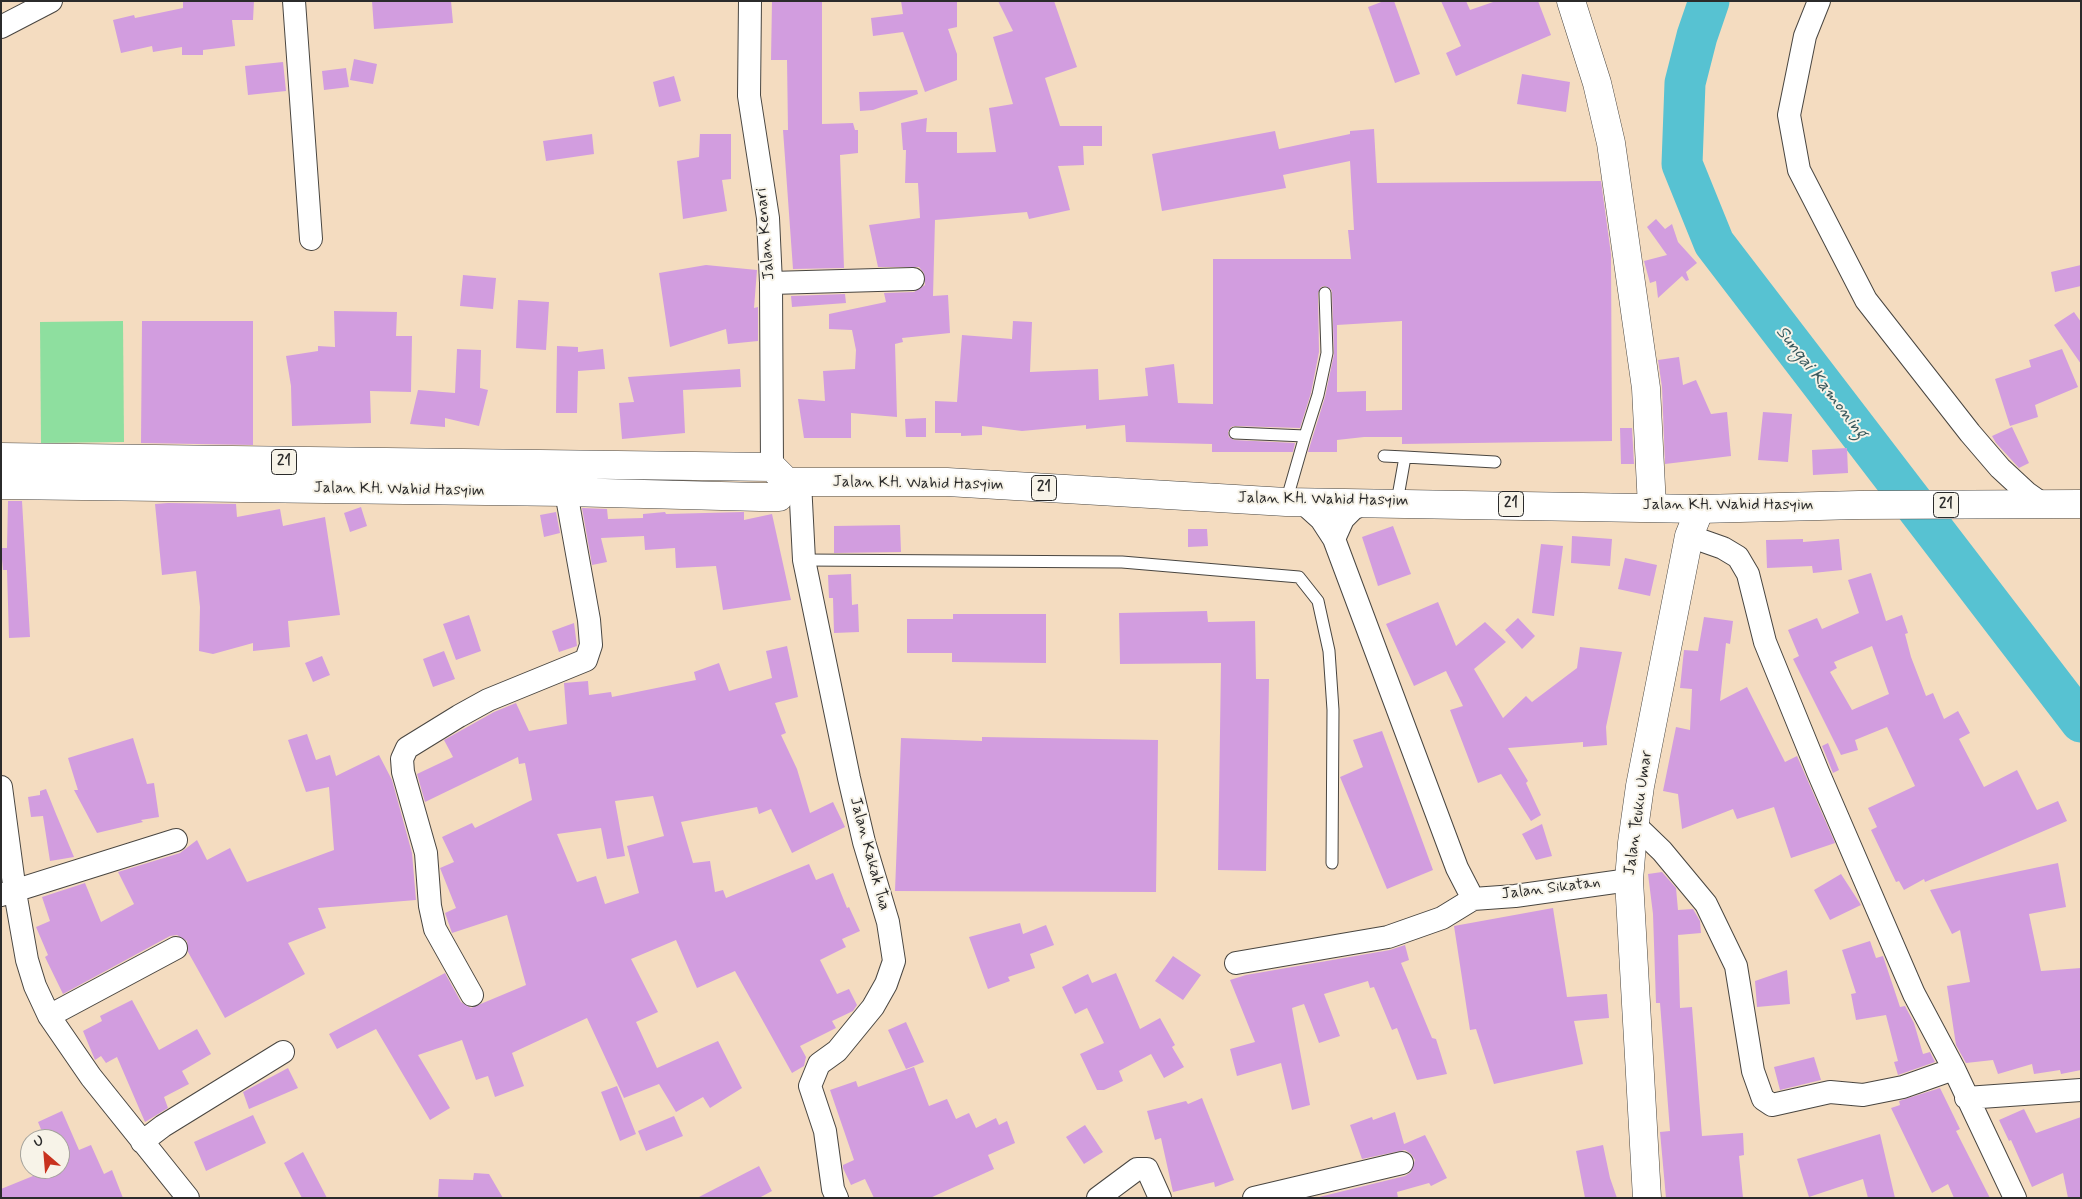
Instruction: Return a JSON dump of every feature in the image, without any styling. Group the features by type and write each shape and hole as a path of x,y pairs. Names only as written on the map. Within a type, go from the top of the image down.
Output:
{"main road":[{"path":"1571,1 1597,84 1611,143 1646,388 1652,506"},
{"name":"Jalan KH. Wahid Hasyim","path":"1,457 129,473 566,492 779,497 786,477"},
{"name":"Jalan KH. Wahid Hasyim","path":"1,485 129,473 567,464 786,477 947,482 1294,501 1652,506 1694,522 1859,505 2039,505"},
{"name":"21","path":"2039,505 2081,504"},
{"name":"Jalan Teuku Umar","path":"1647,1198 1629,880 1634,824 1694,522"}],"street":[{"path":"1,27 51,1"},
{"path":"294,1 311,239"},
{"name":"Jalan Kenari","path":"750,1 749,96 768,218 786,477"},
{"path":"1819,1 1805,36 1789,115 1799,170 1866,300 1970,433 2000,468 2039,505"},
{"path":"771,282 913,279"},
{"path":"472,995 435,929 430,906 426,853 403,772 402,759 408,748 488,700 586,660 591,645 589,620 566,492 567,464"},
{"name":"Jalan Kakak Tua","path":"786,477 849,778 864,842 888,922 894,961 886,984 873,1007 837,1051 819,1064 810,1086 825,1131 833,1190 837,1198"},
{"path":"1236,963 1388,937 1442,918 1473,898 1457,868 1334,539 1321,519 1294,501"},
{"path":"1334,539 1343,518 1353,509 1369,502"},
{"path":"1694,522 1723,548 1738,557 1748,574 1765,642 1818,772 1914,994 1954,1069 1966,1098 2015,1198"},
{"path":"1,787 8,893 35,986 49,1016 91,1077 188,1198"},
{"path":"1634,824 1662,851 1706,904 1736,966 1753,1070 1764,1099 1772,1105 1830,1092 1862,1095 1903,1087 1954,1069"},
{"path":"8,893 176,840"},
{"name":"Jalan Sikatan","path":"1473,898 1515,896 1629,880"},
{"path":"49,1016 176,948"},
{"path":"142,1142 163,1126 283,1052"},
{"path":"1966,1098 2081,1090"},
{"path":"1254,1198 1402,1163"},
{"path":"1098,1198 1137,1169 1147,1169 1160,1198"}],"lane":[{"path":"1294,501 1305,436 1318,395 1327,353 1325,293"},
{"path":"1235,433 1305,436"},
{"path":"1384,456 1496,462"},
{"path":"1396,502 1405,457"},
{"path":"804,560 1122,562 1299,577 1318,601 1329,651 1333,710 1332,863"}],"green space":[{"path":"123,321 124,442 41,443 40,322"}],"building":[{"path":"183,1 254,1 253,20 232,20 235,46 203,50 203,55 182,55 182,47 153,52 152,46 121,53 113,20 134,15 135,18 183,8"},
{"path":"372,1 451,1 453,23 374,29"},
{"path":"772,1 822,1 822,124 853,123 855,130 858,130 858,153 840,155 844,268 793,269 783,130 788,130 787,60 771,60"},
{"path":"901,1 957,1 957,27 948,29 957,54 957,80 925,92 903,32 873,36 871,18 903,14"},
{"path":"998,1 1054,1 1077,67 1045,78 1060,126 1102,126 1102,146 1083,146 1084,165 1058,166 1070,210 1029,219 1027,212 935,220 933,296 948,295 950,333 902,338 903,342 895,344 897,417 851,413 851,438 804,438 798,399 825,401 823,371 855,369 856,350 852,330 829,329 829,314 886,302 884,293 914,292 925,285 924,273 919,267 878,267 869,225 920,218 918,183 905,183 906,150 903,150 901,123 927,118 926,132 957,132 957,153 996,152 989,108 1013,104 993,37 1013,31"},
{"path":"1384,1 1394,1 1420,74 1395,83 1368,7"},
{"path":"1441,1 1466,1 1470,10 1496,1 1538,1 1551,35 1456,76 1446,53 1461,46"},
{"path":"354,59 377,64 373,84 350,80"},
{"path":"283,62 286,91 248,95 245,66"},
{"path":"346,68 349,87 324,90 322,71"},
{"path":"1522,74 1570,82 1566,112 1517,104"},
{"path":"674,76 681,101 659,107 653,82"},
{"path":"917,90 918,94 873,110 860,111 859,92"},
{"path":"1374,129 1377,183 1601,181 1611,254 1612,441 1402,444 1402,437 1364,437 1337,440 1337,452 1308,452 1325,397 1334,354 1332,293 1331,289 1325,286 1321,287 1318,293 1319,352 1311,393 1300,428 1235,426 1231,427 1228,432 1229,437 1234,440 1295,443 1293,452 1212,452 1212,444 1126,442 1125,425 1086,429 1086,425 1022,431 982,426 982,435 961,436 961,433 935,433 935,401 957,402 962,335 1012,339 1013,321 1032,322 1030,372 1098,369 1099,400 1148,396 1145,368 1174,364 1178,403 1213,404 1213,259 1351,259 1348,230 1354,230 1350,161 1283,175 1286,188 1162,211 1152,154 1275,131 1279,149 1350,134 1350,131","holes":["1402,321 1402,410 1366,411 1366,391 1337,392 1337,325"]},
{"path":"592,134 594,154 546,161 543,141"},
{"path":"700,134 731,134 731,179 722,180 727,211 683,219 677,161 699,157"},
{"path":"1656,219 1665,229 1672,224 1678,242 1697,263 1686,272 1689,280 1686,281 1682,276 1658,298 1656,281 1650,283 1644,261 1667,255 1647,227"},
{"path":"706,265 757,270 754,308 758,307 758,341 728,344 726,329 670,347 659,273"},
{"path":"2081,265 2081,286 2055,292 2051,272"},
{"path":"463,275 496,278 493,309 460,306"},
{"path":"845,294 846,303 792,307 791,296"},
{"path":"518,300 549,302 546,350 516,348"},
{"path":"334,311 397,312 396,336 412,336 411,392 370,391 371,423 292,426 291,386 286,356 318,351 318,346 335,347"},
{"path":"2074,312 2081,322 2081,364 2054,325"},
{"path":"142,321 253,321 253,445 141,443"},
{"path":"557,346 578,347 578,352 603,349 605,369 578,371 577,413 556,413"},
{"path":"457,349 481,350 480,388 488,390 479,426 445,418 445,427 410,424 418,390 455,393"},
{"path":"2062,349 2078,387 2035,405 2038,417 2010,426 1995,379 2031,367 2029,360"},
{"path":"1679,357 1683,385 1696,380 1711,414 1727,412 1731,456 1665,464 1662,387 1658,360"},
{"path":"740,369 741,387 683,390 685,433 622,439 619,403 634,402 628,377"},
{"path":"1763,412 1792,414 1788,462 1758,460"},
{"path":"926,418 926,437 906,437 905,419"},
{"path":"2012,427 2029,463 2019,468 1992,436"},
{"path":"1620,428 1632,428 1634,464 1621,464"},
{"path":"1847,448 1848,473 1813,475 1812,450"},
{"path":"8,501 22,501 30,637 9,638 7,570 3,570 1,548 7,548"},
{"path":"155,504 236,504 237,517 280,509 283,526 325,517 340,615 288,621 290,647 253,651 253,643 213,654 199,651 200,607 196,571 162,575"},
{"path":"361,507 367,526 350,532 344,513"},
{"path":"582,508 607,509 608,519 643,518 643,514 665,512 666,514 744,512 744,520 772,514 791,600 723,610 716,566 676,568 675,548 645,550 644,536 601,538 607,562 592,565"},
{"path":"556,512 560,533 544,537 540,515"},
{"path":"900,525 901,552 834,553 834,526"},
{"path":"1393,526 1411,574 1378,586 1362,537"},
{"path":"1188,529 1207,529 1208,546 1188,547"},
{"path":"1572,536 1612,539 1610,566 1571,563"},
{"path":"1803,539 1803,542 1839,539 1842,570 1813,573 1812,566 1767,568 1766,540"},
{"path":"1541,544 1563,546 1554,616 1532,613"},
{"path":"1625,558 1657,565 1650,596 1618,589"},
{"path":"1871,573 1886,621 1902,615 1908,633 1905,634 1911,657 1926,696 1933,693 1944,719 1958,711 1970,733 1959,739 1984,787 2017,770 2037,810 2058,801 2067,821 1925,882 1924,879 1904,890 1899,881 1896,882 1871,830 1877,827 1868,808 1915,786 1887,727 1855,740 1858,750 1841,755 1793,659 1799,656 1788,630 1817,618 1822,629 1859,613 1848,580","holes":["1872,646 1889,694 1852,710 1830,672 1837,668 1834,662"]},
{"path":"851,574 852,605 858,604 859,632 834,633 833,598 829,598 828,575"},
{"path":"1438,602 1456,646 1485,622 1506,642 1474,669 1503,718 1526,696 1532,702 1577,668 1580,647 1622,652 1606,727 1607,745 1583,747 1583,742 1508,748 1528,781 1526,783 1541,815 1531,821 1501,774 1478,783 1450,710 1463,706 1446,671 1414,686 1386,624"},
{"path":"1207,611 1208,622 1255,621 1256,679 1269,679 1266,871 1218,870 1221,663 1120,664 1119,613"},
{"path":"953,614 1046,614 1046,663 952,662 952,653 907,653 907,619 953,619"},
{"path":"469,615 481,651 456,660 443,624"},
{"path":"1704,617 1733,621 1730,644 1726,643 1720,701 1747,687 1785,762 1797,756 1835,843 1791,858 1774,807 1737,819 1733,809 1682,829 1678,794 1663,791 1676,727 1690,730 1692,689 1680,688 1684,650 1698,651"},
{"path":"1518,618 1535,636 1522,649 1505,630"},
{"path":"574,623 577,646 559,652 552,631"},
{"path":"787,646 798,697 775,703 786,733 781,735 797,769 810,813 833,802 845,827 792,853 771,809 759,814 757,807 681,822 693,863 710,861 715,892 723,890 726,898 809,864 816,880 833,873 847,908 849,907 860,931 842,939 846,947 820,960 837,994 849,989 857,1005 853,1011 832,1021 836,1028 800,1046 806,1057 804,1066 792,1073 735,971 697,988 676,940 631,959 658,1012 636,1022 657,1068 718,1041 742,1088 710,1108 703,1097 676,1112 659,1084 624,1098 587,1018 512,1053 524,1086 495,1097 488,1076 476,1080 462,1040 418,1055 450,1108 430,1120 376,1029 337,1049 329,1034 445,973 461,1002 471,1008 526,985 507,915 452,933 445,913 456,908 440,868 454,862 442,837 472,823 475,828 532,800 525,763 519,764 518,757 425,802 417,774 453,757 444,740 494,712 516,703 529,731 567,724 564,683 588,681 589,695 611,692 612,697 696,680 694,672 719,663 729,691 772,678 766,651","holes":["653,796 664,836 627,846 639,893 605,904 596,876 577,882 557,834 601,828 607,859 625,856 615,801"]},
{"path":"444,651 455,679 433,687 423,659"},
{"path":"322,656 330,675 313,682 305,663"},
{"path":"1382,731 1433,870 1387,889 1340,777 1363,767 1353,740"},
{"path":"307,734 316,760 330,755 336,776 379,755 392,780 412,853 416,900 318,908 326,928 288,943 305,974 225,1018 188,952 187,941 177,935 170,936 63,994 45,957 48,955 36,927 50,921 42,897 85,883 101,922 134,904 118,872 180,853 197,840 207,860 230,848 247,882 334,850 329,787 306,792 288,740"},
{"path":"982,737 1158,740 1156,892 895,891 901,738 982,741"},
{"path":"133,738 147,784 154,783 159,817 141,820 143,822 97,833 74,790 78,790 68,758"},
{"path":"1828,743 1839,770 1833,773 1822,746"},
{"path":"46,789 74,857 50,861 43,816 31,817 28,797 40,795 40,791"},
{"path":"1542,824 1552,856 1536,860 1522,834"},
{"path":"2058,863 2066,907 2029,914 2041,971 2081,968 2081,1070 2061,1074 2060,1070 2034,1074 2032,1064 1998,1074 1993,1060 1966,1063 1956,1045 1947,986 1970,982 1960,930 1952,934 1930,890"},
{"path":"1662,872 1676,888 1678,910 1693,909 1700,921 1701,933 1678,935 1680,1008 1692,1007 1702,1136 1743,1133 1744,1155 1739,1156 1743,1198 1666,1198 1660,1132 1670,1131 1660,1003 1656,1003 1653,914 1648,874"},
{"path":"1841,874 1861,905 1830,920 1814,890"},
{"path":"1553,908 1567,997 1607,994 1609,1018 1574,1021 1583,1064 1494,1084 1476,1029 1470,1030 1454,926"},
{"path":"1020,923 1023,934 1046,925 1054,945 1030,954 1035,968 1008,977 1010,981 988,989 969,937"},
{"path":"1870,941 1876,958 1883,956 1900,1007 1905,1006 1914,1023 1923,1054 1930,1052 1935,1062 1898,1075 1894,1062 1898,1061 1886,1015 1856,1020 1851,994 1856,993 1842,950"},
{"path":"1405,945 1409,960 1401,963 1432,1038 1436,1039 1447,1074 1417,1080 1397,1028 1392,1030 1374,987 1370,988 1368,981 1324,994 1340,1036 1319,1043 1304,1004 1292,1008 1310,1105 1292,1110 1281,1063 1237,1076 1230,1049 1255,1042 1230,980 1246,975 1390,950"},
{"path":"1173,956 1201,975 1183,1000 1155,981"},
{"path":"1787,970 1790,1004 1757,1007 1755,981"},
{"path":"1116,973 1140,1029 1160,1018 1175,1045 1172,1047 1184,1067 1164,1078 1151,1054 1119,1071 1123,1081 1104,1090 1097,1090 1080,1054 1104,1043 1087,1008 1075,1014 1062,987 1088,974 1092,983"},
{"path":"132,1000 159,1050 197,1029 211,1054 182,1071 189,1084 164,1097 168,1108 145,1122 117,1057 106,1063 101,1056 95,1060 83,1031 102,1021 100,1016"},
{"path":"906,1022 924,1062 906,1069 888,1030"},
{"path":"1814,1057 1821,1080 1780,1090 1774,1067"},
{"path":"914,1067 929,1106 947,1099 956,1119 969,1113 976,1128 996,1118 999,1125 1007,1121 1015,1143 988,1155 994,1169 930,1198 874,1198 865,1179 851,1185 843,1168 843,1165 854,1160 830,1090 856,1081 858,1087"},
{"path":"288,1068 298,1088 249,1109 243,1092"},
{"path":"617,1086 636,1134 620,1141 601,1092"},
{"path":"1940,1088 1960,1129 1956,1131 1990,1198 1954,1198 1948,1184 1932,1193 1891,1108 1900,1105 1899,1101"},
{"path":"1202,1098 1234,1180 1215,1187 1214,1182 1173,1192 1161,1138 1155,1140 1147,1111 1186,1101 1188,1104"},
{"path":"2024,1109 2036,1133 2081,1117 2081,1198 2068,1198 2063,1173 2032,1187 2011,1140 2009,1141 1999,1120"},
{"path":"62,1111 70,1129 41,1129 38,1122"},
{"path":"1395,1112 1404,1144 1425,1135 1447,1178 1431,1186 1429,1183 1397,1192 1398,1198 1315,1198 1405,1176 1411,1172 1415,1160 1405,1150 1362,1159 1350,1125 1372,1117 1373,1120"},
{"path":"253,1115 266,1143 206,1171 194,1142"},
{"path":"674,1116 683,1136 646,1151 638,1131"},
{"path":"1085,1125 1103,1152 1084,1164 1066,1137"},
{"path":"70,1129 79,1150 91,1145 104,1174 112,1170 123,1198 1,1198 1,1189 26,1179 70,1179"},
{"path":"1880,1134 1895,1198 1868,1198 1863,1179 1809,1197 1797,1159"},
{"path":"1603,1145 1610,1178 1617,1198 1585,1198 1576,1151"},
{"path":"303,1152 327,1198 302,1198 284,1163"},
{"path":"759,1166 772,1191 759,1198 697,1198"},
{"path":"474,1173 489,1174 503,1198 438,1198 439,1179 473,1180"}],"waterway":[{"name":"Sungai Kamoning","path":"1709,1 1697,36 1685,83 1682,164 1714,243 2081,722"}]}
